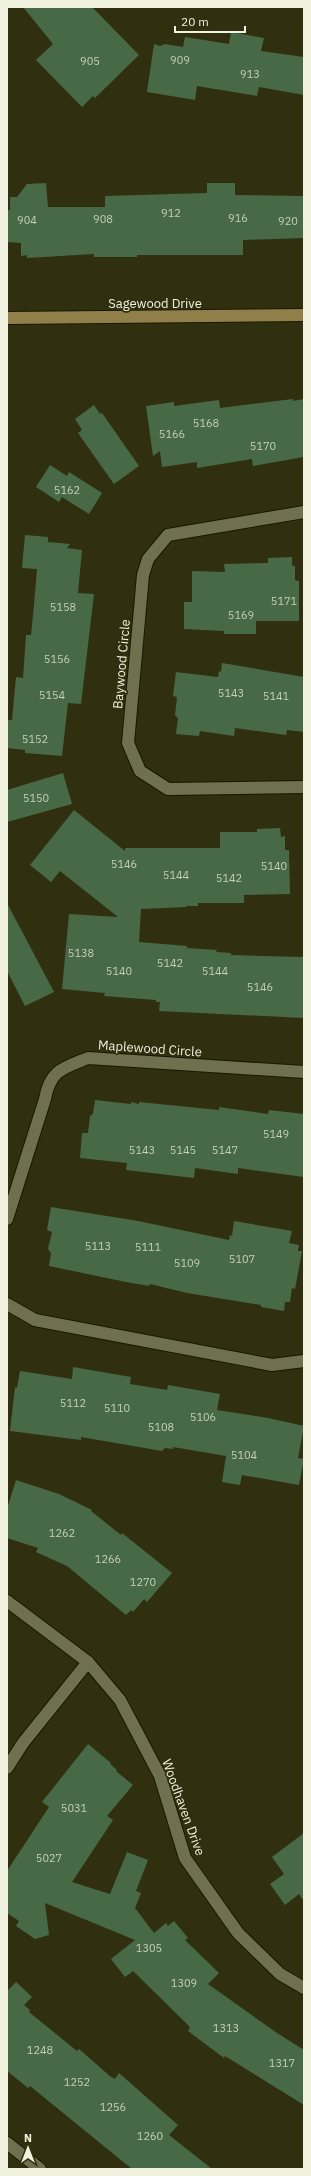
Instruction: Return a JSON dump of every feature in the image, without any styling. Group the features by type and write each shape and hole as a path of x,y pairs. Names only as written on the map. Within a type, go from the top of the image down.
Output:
{"street":[{"name":"Sagewood Drive","path":"7,318 304,315"},
{"name":"Baywood Circle","path":"304,512 168,535 148,559 143,575 128,743 140,771 168,789 304,787"},
{"name":"Maplewood Circle","path":"7,1219 45,1099 48,1084 58,1071 88,1058 304,1072"},
{"path":"7,1304 35,1320 272,1365 304,1361"},
{"name":"Woodhaven Drive","path":"7,1601 88,1662 120,1700 160,1776 185,1858 238,1933 280,1974 304,1988"},
{"path":"7,1768 23,1744 88,1662"},
{"path":"7,2143 40,2169"}],"building":[{"path":"23,7 92,7 139,55 95,98 93,96 82,107 36,60 53,44"},
{"path":"231,32 264,38 261,51 304,57 304,95 259,87 257,96 197,86 195,100 147,92 154,44 160,46 165,44 183,47 185,37 229,44"},
{"path":"46,183 48,207 105,207 105,196 207,193 207,183 235,183 235,195 304,196 304,238 243,240 243,255 137,255 137,257 94,257 94,254 27,258 27,255 21,256 21,243 7,242 7,210 10,210 10,197 17,197 27,184"},
{"path":"293,399 293,401 304,399 304,457 253,466 252,459 197,468 197,462 162,467 160,451 153,456 146,406 174,402 174,406 219,400 220,408"},
{"path":"94,405 100,414 102,413 139,466 114,484 78,433 82,430 75,419"},
{"path":"50,465 67,476 69,472 102,493 89,514 62,497 59,502 36,487"},
{"path":"25,535 48,537 48,542 70,544 67,548 82,550 78,593 94,594 81,704 68,703 62,756 25,753 25,750 7,748 7,720 12,720 16,677 23,678 26,635 31,635 34,605 37,569 22,568"},
{"path":"292,557 292,566 295,566 295,580 299,581 299,621 256,621 256,634 224,634 224,631 184,629 184,602 192,602 192,571 225,572 224,564 268,563 268,558"},
{"path":"222,663 304,677 304,732 287,730 286,735 235,728 234,736 200,731 199,736 176,734 178,718 175,715 177,697 173,696 176,672 218,677 219,671 221,672"},
{"path":"63,773 72,804 7,822 7,790"},
{"path":"74,810 125,851 125,848 220,848 220,832 257,832 257,829 280,828 281,837 285,836 285,850 289,850 290,894 244,895 244,903 198,903 198,906 141,909 139,942 217,950 216,952 231,953 231,955 304,957 304,1018 159,1011 160,1002 156,1002 156,1000 104,996 105,993 62,989 69,914 118,917 60,871 51,882 30,865"},
{"path":"7,903 54,992 25,1006 7,971"},
{"path":"95,1100 131,1104 131,1102 139,1104 139,1102 219,1110 219,1107 268,1114 269,1110 304,1114 304,1177 238,1168 238,1174 195,1168 194,1178 126,1170 127,1163 80,1158 82,1133 88,1133 90,1116 93,1114"},
{"path":"51,1207 138,1221 229,1240 230,1235 232,1236 234,1221 292,1231 289,1243 299,1245 298,1251 302,1251 295,1289 292,1288 290,1302 285,1302 284,1311 261,1307 261,1305 187,1293 150,1284 149,1286 126,1282 49,1266 51,1253 48,1249 52,1232 47,1230"},
{"path":"73,1367 131,1377 130,1384 167,1390 168,1385 220,1394 217,1410 268,1418 304,1426 298,1458 304,1459 299,1485 242,1475 240,1485 222,1482 226,1456 173,1447 173,1449 165,1448 162,1451 81,1437 81,1440 10,1431 15,1387 17,1388 20,1371 72,1379"},
{"path":"16,1480 59,1494 92,1510 91,1511 121,1535 122,1533 172,1573 147,1602 144,1599 133,1612 131,1610 126,1615 67,1566 36,1552 38,1548 7,1538 7,1509"},
{"path":"88,1744 111,1763 110,1764 117,1770 116,1771 133,1785 107,1816 113,1820 72,1882 110,1894 127,1852 148,1860 136,1891 141,1893 135,1908 154,1933 166,1923 168,1926 174,1921 188,1938 185,1940 219,1973 208,1984 277,2033 304,2050 304,2105 225,2056 224,2058 188,2031 190,2027 133,1971 125,1977 111,1959 135,1940 45,1903 49,1935 35,1939 16,1926 19,1921 7,1913 7,1871 49,1807 42,1802"},
{"path":"304,1833 304,1901 299,1894 285,1905 270,1884 284,1874 272,1857"},
{"path":"16,1982 32,1997 24,2005 30,2010 29,2012 77,2051 79,2049 111,2077 115,2079 119,2073 178,2125 169,2135 212,2169 132,2169 30,2086 28,2088 7,2071 7,1991"}]}
